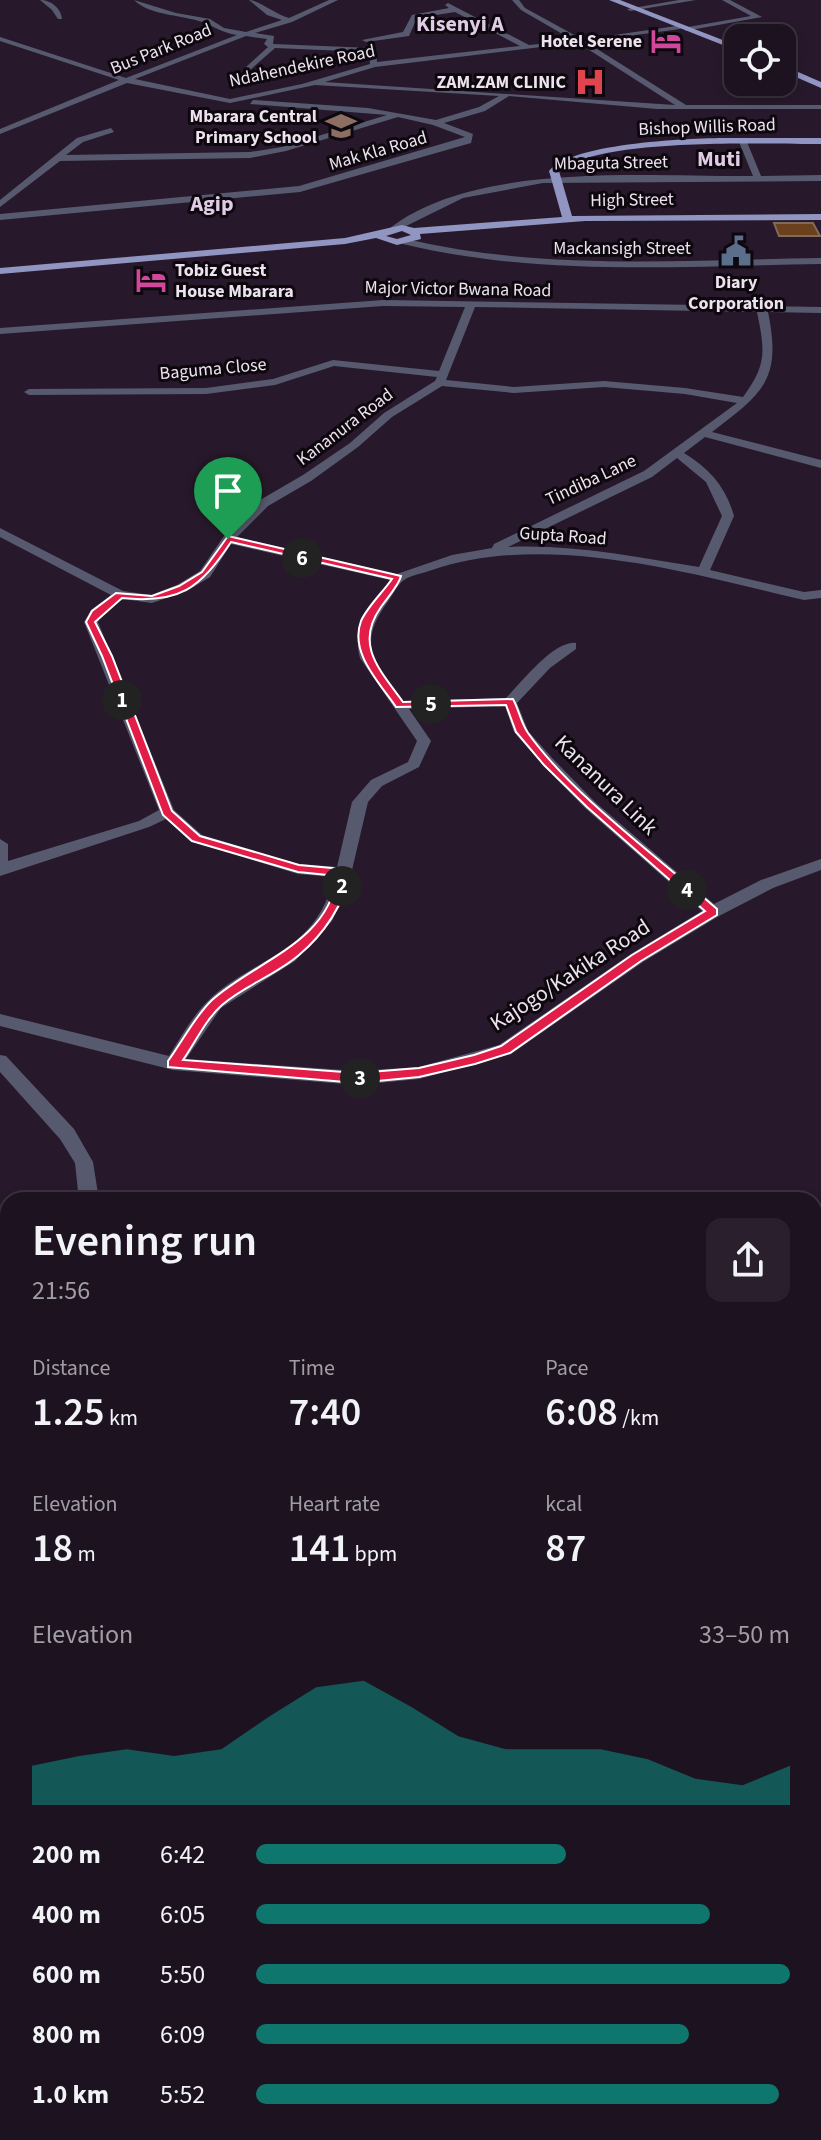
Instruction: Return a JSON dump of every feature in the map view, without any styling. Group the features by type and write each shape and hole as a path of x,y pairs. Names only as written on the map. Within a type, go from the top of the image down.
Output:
{"main road":[{"path":"613,0 724,44"},
{"path":"796,74 821,85"},
{"name":"Bishop Willis Road","path":"555,179 557,166 635,144 821,141"},
{"path":"555,179 568,219"},
{"name":"High Street","path":"412,233 568,219 820,219"},
{"path":"384,238 395,228 412,233"},
{"path":"0,271 384,238 412,233"}],"street":[{"path":"43,0 55,9 60,18"},
{"path":"252,0 269,14 289,20"},
{"name":"Bus Park Road","path":"0,132 242,34 289,20 335,0"},
{"path":"436,0 527,47"},
{"path":"515,0 523,9 572,40 589,41 758,17 725,0"},
{"path":"630,9 693,0"},
{"path":"137,1 242,34 271,38 268,44 272,47"},
{"path":"366,40 406,34 410,21 418,15 458,9"},
{"path":"166,21 187,17"},
{"name":"Ndahendekire Road","path":"0,39 126,80 230,101 308,84 374,65 572,40"},
{"path":"589,41 684,107"},
{"path":"249,69 272,47 372,50 374,65"},
{"path":"308,84 684,107 821,107"},
{"name":"Mak Kla Road","path":"436,123 482,109 508,94"},
{"path":"230,101 341,106 400,114 436,123"},
{"path":"58,158 250,155 400,114"},
{"name":"Mak Kla Road","path":"0,217 300,189 471,139 464,132 436,123"},
{"path":"0,204 80,140 111,130"},
{"path":"743,142 758,178"},
{"name":"Mbaguta Street","path":"412,233 441,203 474,192 555,179 821,178"},
{"name":"Mackansigh Street","path":"412,233 424,248 561,265 821,261"},
{"name":"Major Victor Bwana Road","path":"0,331 358,304 821,310"},
{"path":"442,379 471,305"},
{"name":"Tindiba Lane","path":"488,552 531,528 648,474 706,434 746,401 765,375 769,343 762,310"},
{"name":"Baguma Close","path":"29,392 206,391 275,382 333,363 514,390 577,384 631,386 746,401"},
{"name":"Kananura Road","path":"120,595 152,599 182,588 205,574 228,539 264,503 307,478 354,445 388,415 442,379"},
{"path":"706,434 821,464"},
{"path":"678,454 708,475 722,496 728,516 703,572"},
{"path":"0,532 120,595 96,613 91,622 167,812 196,838 298,869 343,873"},
{"path":"173,1064 214,1005 242,983 279,963 303,943 328,914 341,888 360,802 369,788 412,769 421,755 424,741 367,658 364,648 366,622 398,578 228,539"},
{"name":"Gupta Road","path":"398,578 456,558 488,552 545,549 703,572 804,596 821,594"},
{"path":"400,705 510,702 545,665 571,646"},
{"name":"Kananura Link","path":"510,702 521,732 548,762 590,805 713,912"},
{"path":"0,844 1,870 144,824 167,812"},
{"name":"Kajogo/Kakika Road","path":"0,1020 173,1064 357,1078 419,1073 505,1050 637,958 713,912 767,884 821,864"},
{"path":"0,1061 67,1134 84,1162 90,1192"}],"building":[{"path":"774,223 813,223 820,236 779,236"}],"place":[{"name":"Hotel Serene","path":"666,41"},
{"name":"ZAM.ZAM CLINIC","path":"590,82"},
{"name":"Mbarara Central Primary School","path":"341,126"},
{"name":"Diary Corporation","path":"736,251"},
{"name":"Tobiz Guest House Mbarara","path":"151,280"}],"district":[{"name":"Kisenyi A","path":"460,24"},
{"name":"Muti","path":"719,159"},
{"name":"Agip","path":"212,204"}],"route":[{"path":"228,539 398,578 376,603 366,622 364,648 367,658 400,705 510,702 521,732 548,762 590,805 713,912 637,958 505,1050 475,1059 419,1073 357,1078 173,1064 214,1005 242,983 294,953 328,914 341,888 343,873 298,869 196,838 167,812 91,622 96,613 120,595 152,599 182,588 205,574 228,539"}]}
